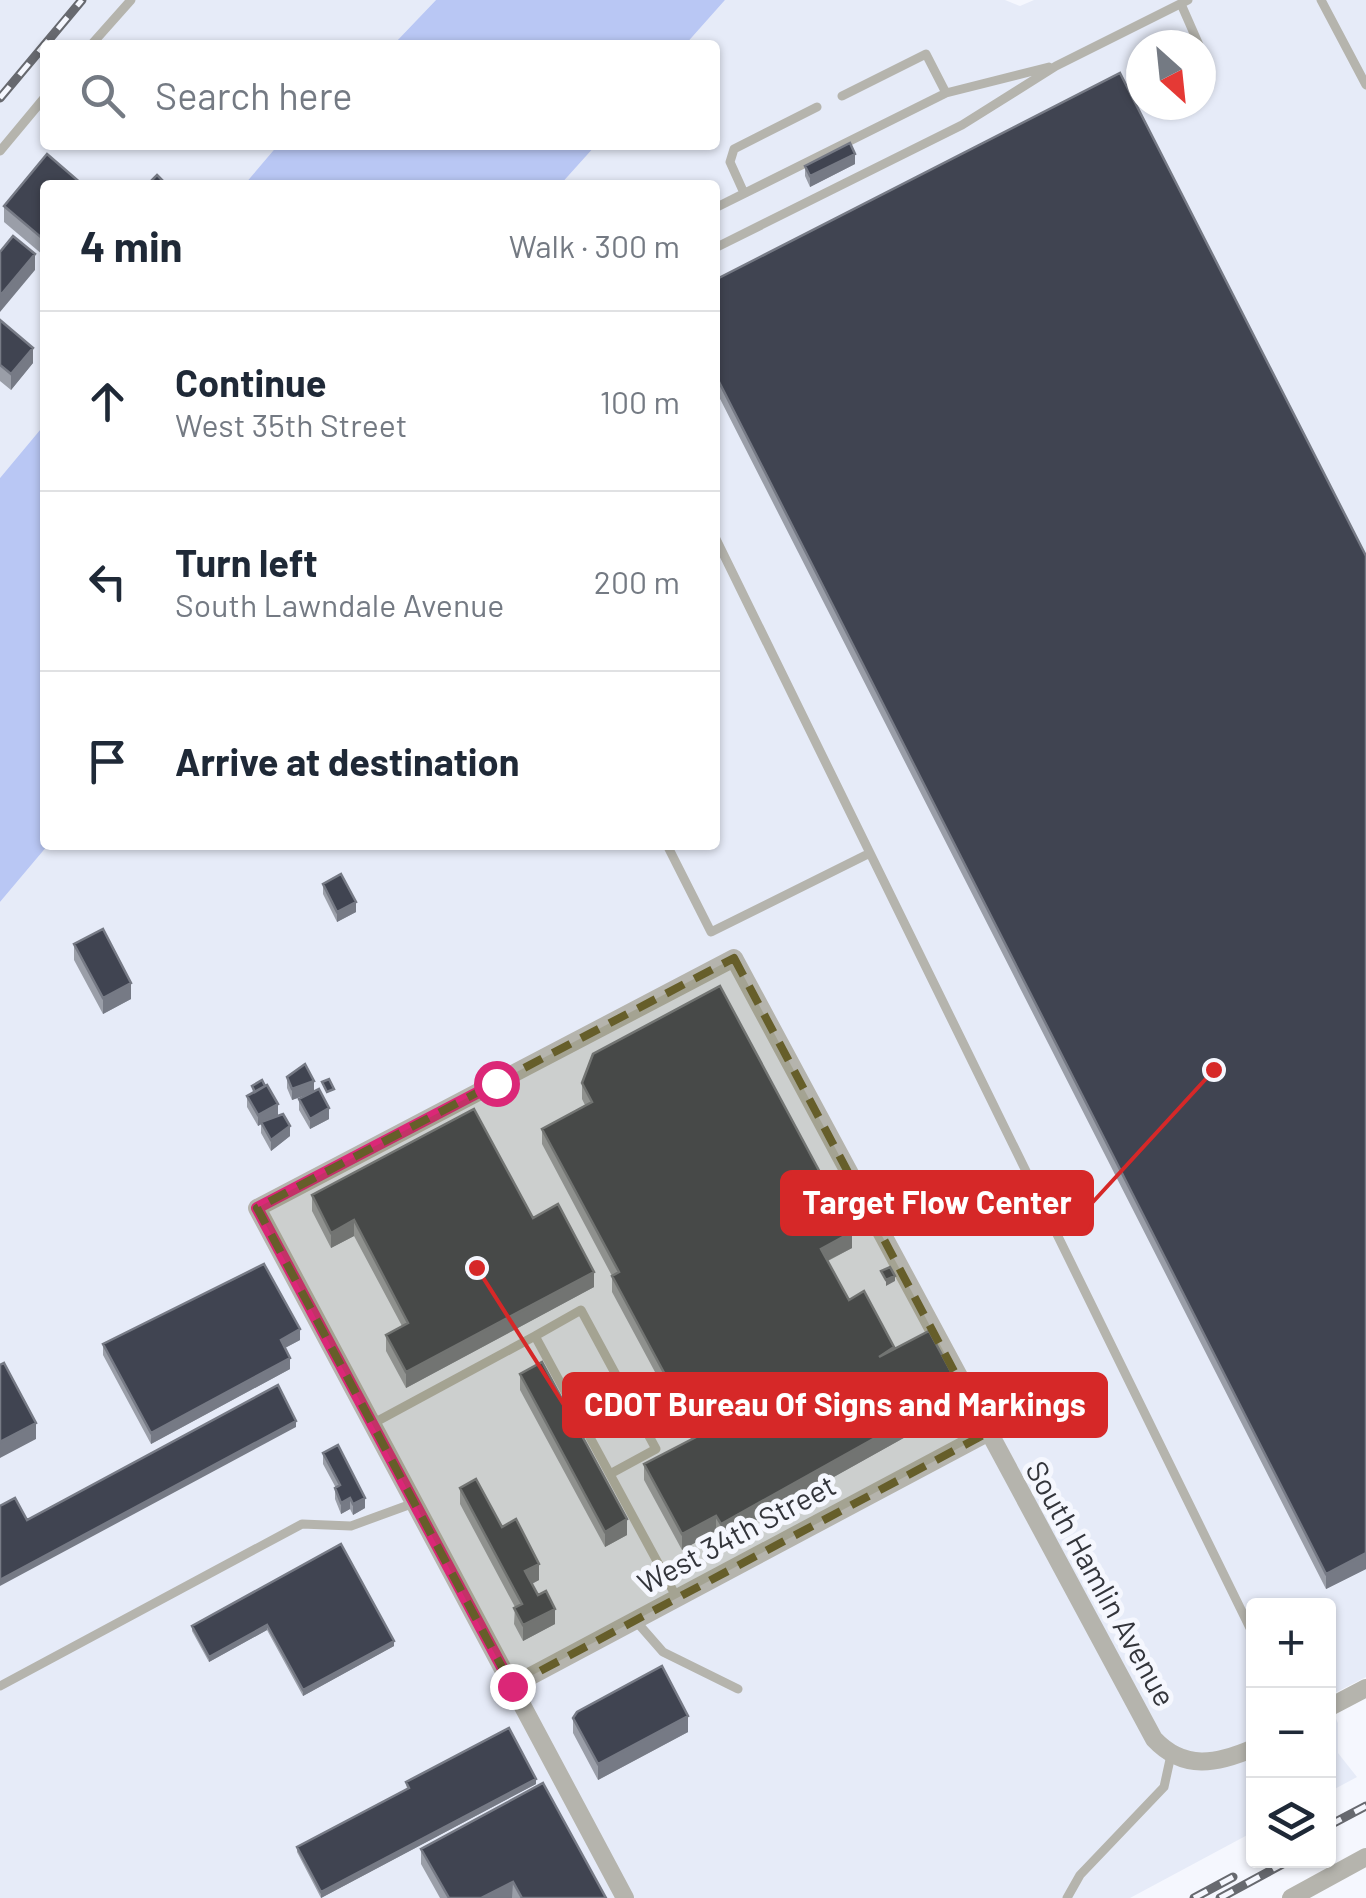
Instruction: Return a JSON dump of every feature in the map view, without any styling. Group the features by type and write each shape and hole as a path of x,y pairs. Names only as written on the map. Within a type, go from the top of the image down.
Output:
{"street":[{"name":"South Hamlin Avenue","path":"372,1424 257,1208 734,958 1143,1722 1171,1754"},
{"path":"372,1424 625,1898"},
{"name":"West 34th Street","path":"512,1686 987,1433"},
{"path":"1336,1704 1366,1688"},
{"path":"1171,1754 1192,1762 1208,1762 1246,1750"},
{"path":"1290,1898 1366,1858"}],"lane":[{"path":"95,40 131,0"},
{"path":"1321,0 1366,85"},
{"path":"720,246 962,125 1056,66 1184,2 1194,30"},
{"path":"842,96 926,54 946,94"},
{"path":"720,206 946,94 1056,66"},
{"path":"0,151 40,103"},
{"path":"744,194 730,162 734,149 817,108"},
{"path":"720,546 1246,1622"},
{"path":"670,850 711,932 870,853"},
{"path":"372,1424 581,1310 656,1450 610,1474"},
{"path":"534,1336 677,1598"},
{"path":"0,1686 302,1524 351,1526 414,1503"},
{"path":"635,1620 663,1652 738,1690"},
{"path":"1068,1898 1080,1875 1164,1787 1171,1754"}],"highlighted area":[{"path":"734,958 987,1433 512,1686 257,1208"}],"shaded area":[{"path":"0,0 436,0 398,40 40,40 40,150 274,150 248,180 40,180 40,430 0,478"},
{"path":"725,0 1005,0 1020,6 1034,0 1366,0 1366,1677 1336,1692 1336,1598 1246,1598 1246,1836 1130,1898 0,1898 0,902 44,850 720,850 720,180 564,180 592,150 720,150 720,40 689,40"},
{"path":"1336,1719 1338,1753 1357,1777 1336,1788"}],"water":[{"path":"436,0 725,0 689,40 398,40"},
{"path":"274,150 592,150 564,180 248,180"},
{"path":"40,430 40,850 44,850 0,902 0,478"}],"building":[{"path":"1120,73 1126,85 1126,120 1144,120 1366,556 1366,1553 1326,1574 720,384 720,277"},
{"path":"850,143 855,154 810,176 805,166"},
{"path":"47,154 77,180 40,180 40,236 4,206"},
{"path":"13,236 35,254 0,296 0,252"},
{"path":"0,320 33,348 11,374 0,365"},
{"path":"341,874 356,902 337,912 323,884"},
{"path":"103,929 131,983 103,998 74,944"},
{"path":"720,986 852,1232 821,1249 849,1300 864,1291 894,1347 879,1357 929,1331 961,1390 721,1524 716,1516 682,1534 644,1464 698,1436 612,1276 619,1272 542,1129 592,1102 582,1083 593,1054"},
{"path":"305,1064 314,1081 292,1089 287,1077"},
{"path":"329,1079 334,1089 327,1092 322,1082"},
{"path":"262,1080 265,1086 255,1092 252,1086"},
{"path":"267,1085 278,1104 258,1115 247,1096"},
{"path":"319,1089 329,1108 310,1119 299,1099"},
{"path":"474,1109 533,1218 558,1204 594,1272 406,1372 386,1335 408,1323 354,1220 331,1233 312,1195"},
{"path":"283,1114 290,1126 271,1140 261,1122"},
{"path":"264,1264 300,1329 281,1340 290,1358 151,1433 103,1344"},
{"path":"890,1267 895,1276 886,1280 881,1271"},
{"path":"542,1362 627,1519 605,1532 520,1374"},
{"path":"4,1363 36,1423 0,1442 0,1365"},
{"path":"278,1385 296,1421 0,1580 0,1506 15,1498 27,1520"},
{"path":"338,1445 365,1498 353,1504 350,1498 341,1503 335,1488 340,1485 323,1453"},
{"path":"476,1479 502,1527 516,1519 539,1564 525,1571 538,1595 546,1591 555,1609 523,1625 514,1608 522,1604 460,1488"},
{"path":"341,1544 394,1641 303,1690 267,1625 209,1657 192,1626"},
{"path":"662,1666 688,1716 598,1764 573,1718 577,1712"},
{"path":"509,1728 536,1779 321,1892 297,1847 409,1788 406,1782"},
{"path":"543,1783 606,1898 522,1898 513,1882 481,1898 449,1898 421,1849"}],"railway":[{"path":"49,40 82,0"},
{"path":"0,98 40,50"},
{"path":"1336,1822 1366,1806"},
{"path":"1220,1898 1275,1868"},
{"path":"1194,1898 1233,1877"}],"place":[{"name":"Target Flow Center","path":"1214,1070"},
{"name":"CDOT Bureau Of Signs and Markings","path":"477,1268"}],"route":[{"path":"496,1083 257,1208 512,1686"}]}
